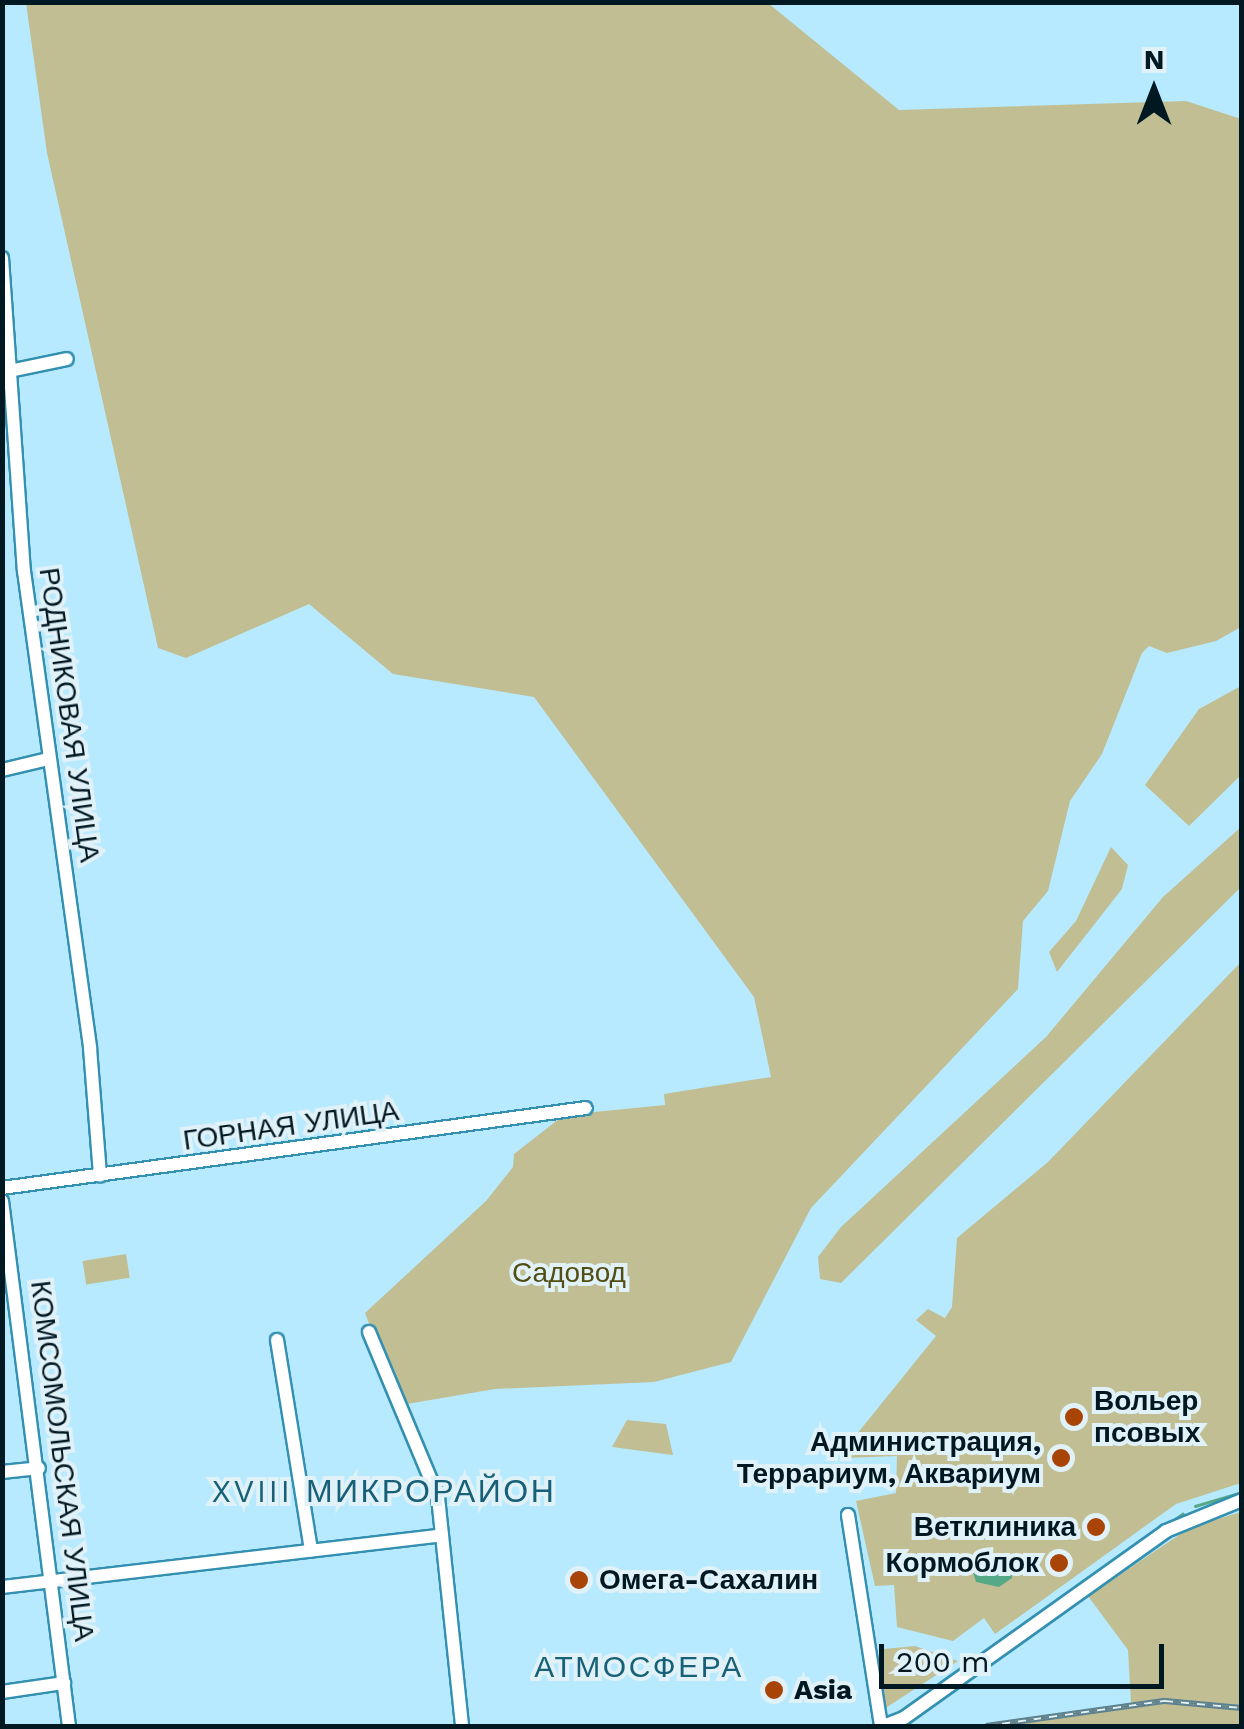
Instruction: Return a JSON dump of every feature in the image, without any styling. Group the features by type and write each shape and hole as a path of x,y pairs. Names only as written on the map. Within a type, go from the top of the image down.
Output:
{"street":[{"name":"РОДНИКОВАЯ УЛИЦА","path":"2,258 6,372 24,571 90,1048 100,1176"},
{"path":"6,372 67,359"},
{"path":"2,770 48,760"},
{"name":"ГОРНАЯ УЛИЦА","path":"2,1188 586,1108"},
{"name":"КОМСОМОЛЬСКАЯ УЛИЦА","path":"2,1201 10,1302 39,1468 69,1726"},
{"path":"369,1332 434,1485 462,1726"},
{"path":"277,1340 310,1550"},
{"path":"2,1472 39,1468"},
{"path":"848,1515 882,1726 904,1718 1166,1531 1242,1500"},
{"path":"2,1587 442,1535"},
{"path":"2,1692 64,1684"}],"green space":[{"name":"Садовод","path":"26,3 768,3 899,110 1186,101 1241,119 1241,627 1216,641 1167,653 1149,646 1142,653 1102,754 1070,801 1048,891 1023,921 1018,989 811,1208 731,1362 654,1382 495,1389 401,1405 365,1313 486,1201 513,1167 514,1154 564,1115 665,1105 664,1094 771,1077 754,997 534,697 393,674 309,604 186,658 158,648 47,153"},
{"path":"1241,686 1241,775 1189,826 1145,785 1199,709"},
{"path":"1241,827 1241,887 841,1283 820,1279 818,1257 841,1227 1046,1037 1163,897"},
{"path":"1111,847 1128,865 1122,889 1057,972 1049,952 1076,921"},
{"path":"1241,962 1241,1483 1176,1504 995,1634 984,1618 953,1641 897,1627 894,1585 875,1586 856,1501 896,1493 897,1456 846,1458 844,1450 936,1336 916,1320 928,1309 945,1318 952,1307 957,1238 1048,1162"},
{"path":"126,1254 130,1278 86,1285 83,1261"},
{"path":"627,1420 666,1424 673,1455 612,1447"},
{"path":"1241,1512 1241,1726 969,1726 1131,1703 1128,1650 1088,1596 1191,1527"},
{"path":"915,1646 958,1661 884,1709 884,1649"}],"shaded area":[{"path":"978,1556 1011,1558 1012,1578 999,1587 976,1582 970,1563"}],"waterway":[{"path":"1195,1506 1242,1492"},
{"path":"1047,1608 1182,1514"},
{"path":"1022,1625 1033,1618"}],"railway":[{"path":"986,1726 1165,1701 1242,1708"}],"place":[{"name":"Вольер псовых","path":"1074,1417"},
{"name":"Администрация, Террариум, Аквариум","path":"1061,1458"},
{"name":"Ветклиника","path":"1096,1527"},
{"name":"Кормоблок","path":"1059,1563"},
{"name":"Омега-Сахалин","path":"579,1580"},
{"name":"Asia","path":"774,1690"}],"district":[{"name":"XVIII МИКРОРАЙОН","path":"384,1491"},
{"name":"АТМОСФЕРА","path":"639,1667"}]}
